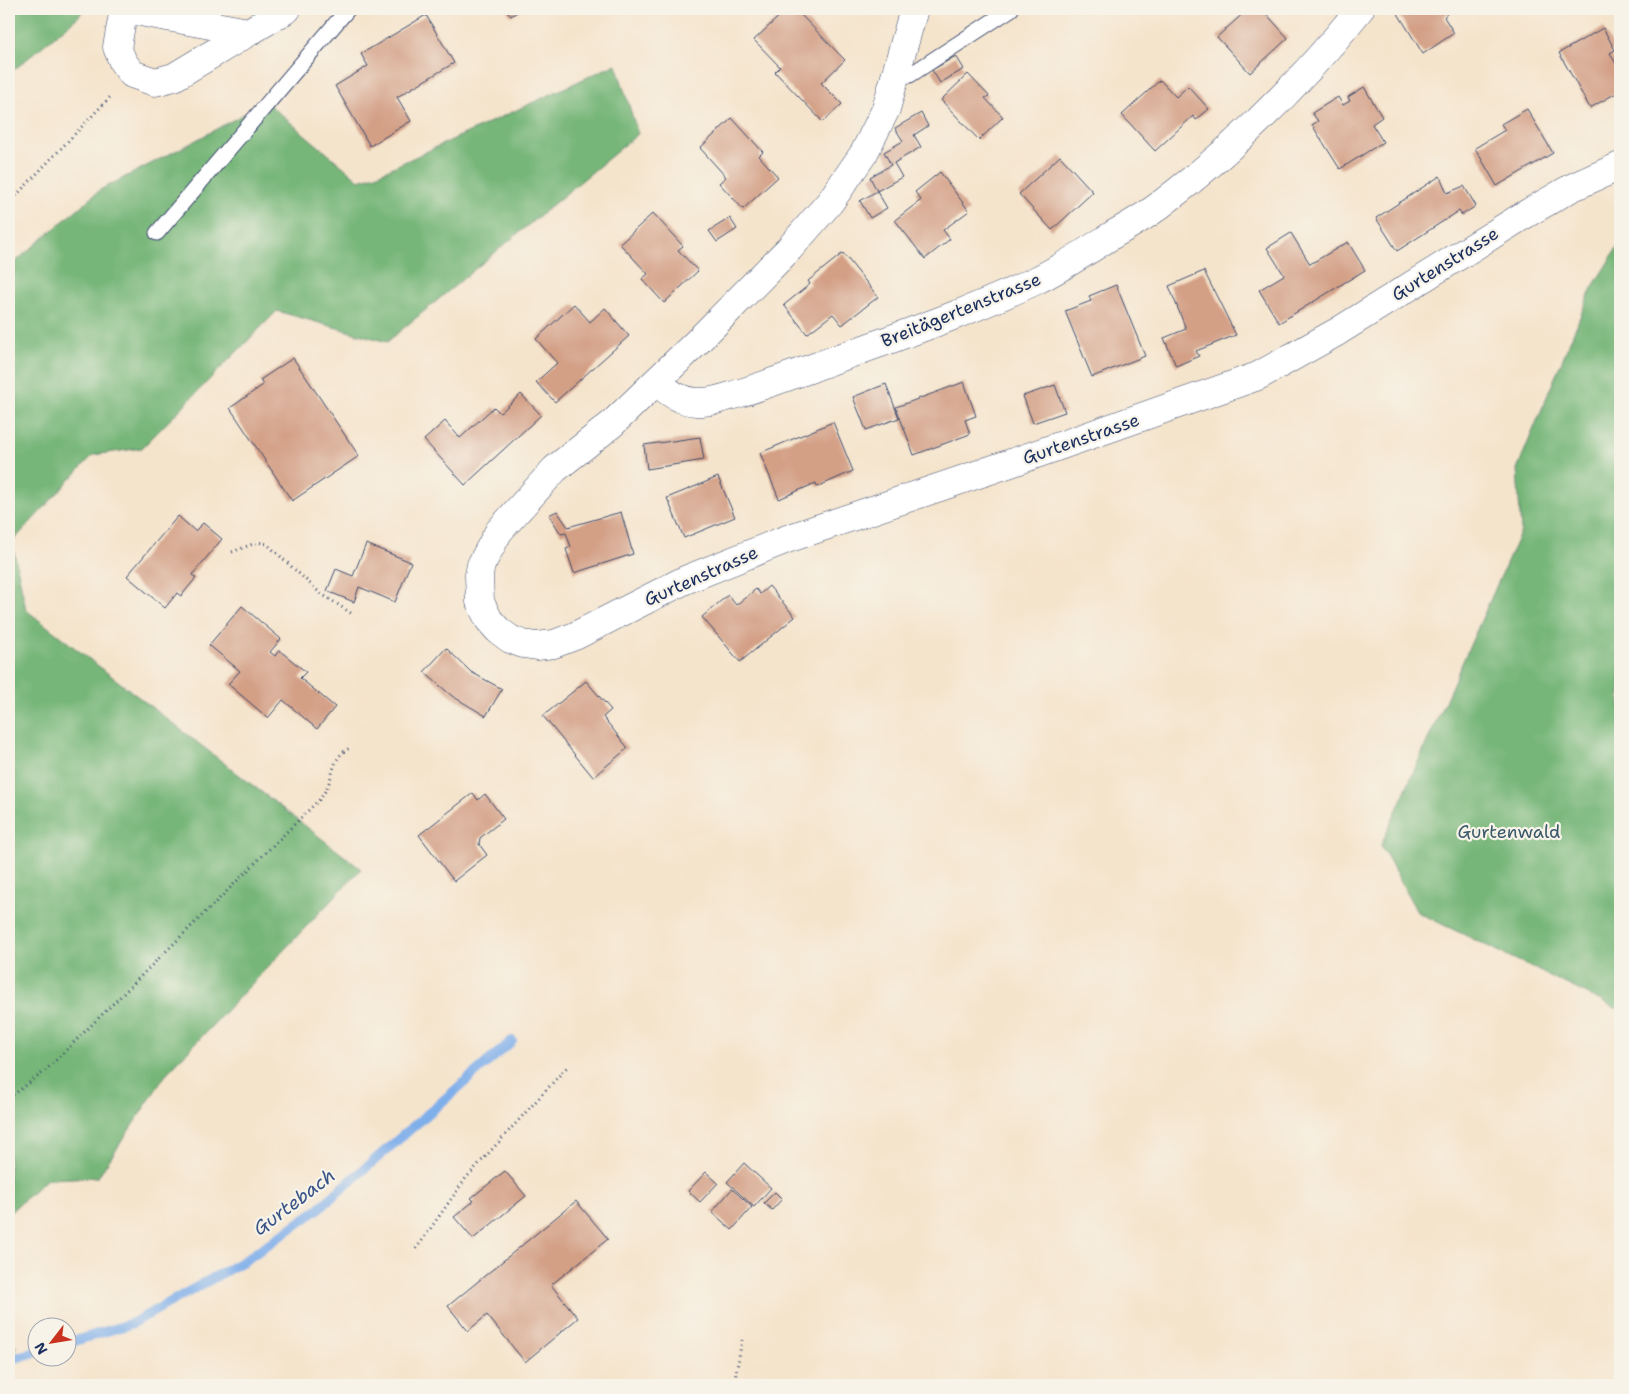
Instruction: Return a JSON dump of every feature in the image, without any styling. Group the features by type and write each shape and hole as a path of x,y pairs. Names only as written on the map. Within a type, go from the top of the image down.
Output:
{"street":[{"path":"248,32 124,9 117,47 123,62 132,74 155,82 174,77 287,9"},
{"name":"Gurtenstrasse","path":"914,9 886,108 864,153 830,202 789,249 656,382 612,424 555,469 500,531 482,565 479,575 480,602 489,620 510,639 523,644 537,646 554,644 576,636 685,580 787,538 1011,463 1258,376 1336,332 1521,216 1571,188 1620,166"},
{"name":"Breitägertenstrasse","path":"656,382 674,396 685,400 697,402 713,401 756,388 885,341 984,304 1037,280 1158,206 1198,175 1281,99 1329,47 1360,9"}],"lane":[{"path":"157,233 348,9"},
{"path":"895,76 910,75 1012,9"}],"path":[{"path":"9,203 132,74"},
{"path":"232,552 258,542 267,544 320,593 354,615"},
{"path":"9,1098 45,1072 320,799 328,787 337,758 345,750 352,747"},
{"path":"416,1249 466,1178 567,1067"},
{"path":"734,1385 742,1340"}],"green space":[{"path":"9,9 84,9 79,16 9,74"},
{"path":"616,64 638,134 387,342 277,311 142,448 93,455 12,542 26,610 361,869 167,1073 98,1177 47,1179 9,1213 9,267 100,190 266,102 359,180 376,175"},
{"name":"Gurtenwald","path":"1620,243 1620,1010 1417,912 1381,845 1521,531 1517,469 1592,288"},
{"path":"9,1346 16,1346 11,1385 9,1385"}],"building":[{"path":"506,9 522,9 511,16"},
{"path":"787,9 795,9 845,60 821,83 842,104 823,122 775,72 780,67 754,40"},
{"path":"1248,9 1262,9 1288,38 1250,73 1217,37"},
{"path":"1399,9 1451,9 1444,17 1454,33 1423,54 1397,12"},
{"path":"426,15 454,63 397,97 411,121 370,146 335,86 368,66 361,54"},
{"path":"1603,28 1615,50 1610,53 1620,71 1620,91 1590,108 1559,53"},
{"path":"956,56 964,69 940,83 932,70"},
{"path":"968,74 989,96 985,98 1003,117 979,140 941,100"},
{"path":"1160,80 1176,97 1188,86 1209,109 1196,120 1193,116 1155,151 1122,115"},
{"path":"1364,87 1382,117 1372,124 1383,142 1340,169 1312,125 1318,121 1312,113 1338,97 1343,105 1350,101 1348,97"},
{"path":"1527,109 1553,153 1497,186 1475,148 1505,130 1501,124"},
{"path":"921,113 928,126 914,135 921,147 894,163 902,177 877,191 870,177 891,165 884,152 903,141 895,128"},
{"path":"732,118 763,152 759,156 778,177 743,209 719,183 726,177 700,148"},
{"path":"1060,156 1093,192 1052,230 1019,194"},
{"path":"940,172 969,211 943,230 950,239 925,259 895,220 921,200 915,192"},
{"path":"1440,176 1447,193 1464,186 1476,206 1462,215 1459,211 1397,251 1376,218"},
{"path":"877,191 887,208 870,218 860,201"},
{"path":"653,213 683,246 678,250 698,271 664,303 642,279 648,274 620,244"},
{"path":"730,218 737,229 717,242 709,231"},
{"path":"1291,233 1310,264 1348,242 1365,270 1279,323 1259,290 1284,275 1267,248"},
{"path":"843,253 878,297 842,325 833,314 807,334 784,305 810,284 808,281"},
{"path":"1204,271 1236,335 1196,351 1199,356 1176,366 1164,338 1186,329 1169,286"},
{"path":"1116,285 1145,356 1092,377 1065,311 1091,301 1089,296"},
{"path":"574,304 590,322 605,308 629,336 555,402 536,382 557,363 536,339"},
{"path":"293,358 359,456 292,501 230,408 263,385 260,380"},
{"path":"964,382 976,416 965,420 970,434 914,455 896,407"},
{"path":"886,384 899,418 866,430 853,397"},
{"path":"1055,385 1065,412 1033,423 1023,396"},
{"path":"521,394 541,415 465,485 424,440 445,421 460,438 494,407 500,413"},
{"path":"833,422 853,471 817,487 816,483 779,499 760,453"},
{"path":"700,437 704,460 647,469 644,445"},
{"path":"718,477 735,517 684,538 667,498"},
{"path":"557,511 568,527 621,512 633,554 574,573 566,549 571,547 566,533 561,534 549,515"},
{"path":"178,516 195,531 203,523 222,539 192,575 196,578 181,596 177,593 165,608 127,576"},
{"path":"366,544 411,562 395,602 359,587 354,602 327,591 336,569 353,576"},
{"path":"769,586 795,617 740,662 702,617 728,595 736,605 756,589 760,594"},
{"path":"242,606 281,639 270,652 275,656 279,650 306,672 300,678 335,707 317,729 283,700 268,718 228,684 240,671 209,645"},
{"path":"446,648 471,672 502,689 486,716 452,696 424,672"},
{"path":"586,681 611,710 603,717 628,748 593,777 543,716"},
{"path":"473,793 478,800 485,794 504,819 480,838 479,844 487,855 454,881 419,835"},
{"path":"744,1163 771,1188 754,1207 727,1182"},
{"path":"505,1171 526,1196 473,1239 454,1217 474,1201 471,1198"},
{"path":"706,1172 718,1183 700,1202 688,1191"},
{"path":"732,1189 752,1207 732,1230 712,1212"},
{"path":"775,1192 782,1199 772,1210 764,1203"},
{"path":"576,1201 608,1239 551,1285 578,1318 525,1362 487,1315 468,1331 448,1306"}],"waterway":[{"name":"Gurtebach","path":"78,1340 133,1323 247,1259 317,1210 512,1041"},
{"name":"Gurtebach","path":"9,1360 28,1354"}]}
